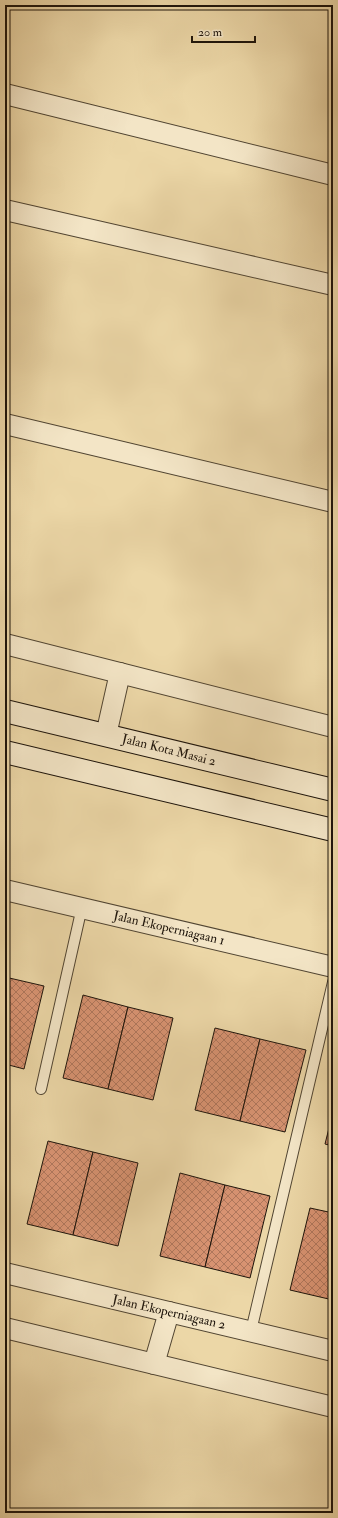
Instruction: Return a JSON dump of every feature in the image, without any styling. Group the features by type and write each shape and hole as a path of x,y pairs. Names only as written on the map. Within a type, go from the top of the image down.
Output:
{"main road":[{"name":"Jalan Kota Masai 2","path":"5,711 333,790"},
{"path":"5,752 333,830"}],"street":[{"path":"5,94 333,175"},
{"path":"5,210 333,286"},
{"path":"5,424 333,502"},
{"path":"5,644 333,727"},
{"path":"106,735 120,673"},
{"name":"Jalan Ekoperniagaan 1","path":"5,890 82,907 333,968"},
{"name":"Jalan Ekoperniagaan 2","path":"5,1273 333,1351"},
{"path":"154,1364 168,1312"},
{"path":"5,1328 333,1407"}],"lane":[{"path":"41,1090 82,907"},
{"path":"251,1331 333,982"}],"building":[{"path":"5,977 44,986 24,1069 5,1064"},
{"path":"83,995 128,1007 108,1089 63,1078"},
{"path":"128,1007 173,1018 153,1100 108,1089"},
{"path":"215,1028 260,1039 240,1121 195,1110"},
{"path":"260,1039 306,1050 285,1132 240,1121"},
{"path":"333,1112 333,1146 325,1144"},
{"path":"5,1131 9,1132 5,1148"},
{"path":"48,1141 93,1152 73,1235 27,1224"},
{"path":"93,1152 138,1163 118,1246 73,1235"},
{"path":"180,1173 225,1185 205,1267 160,1256"},
{"path":"225,1185 270,1196 250,1278 205,1267"},
{"path":"310,1208 333,1213 333,1300 290,1290"}]}
